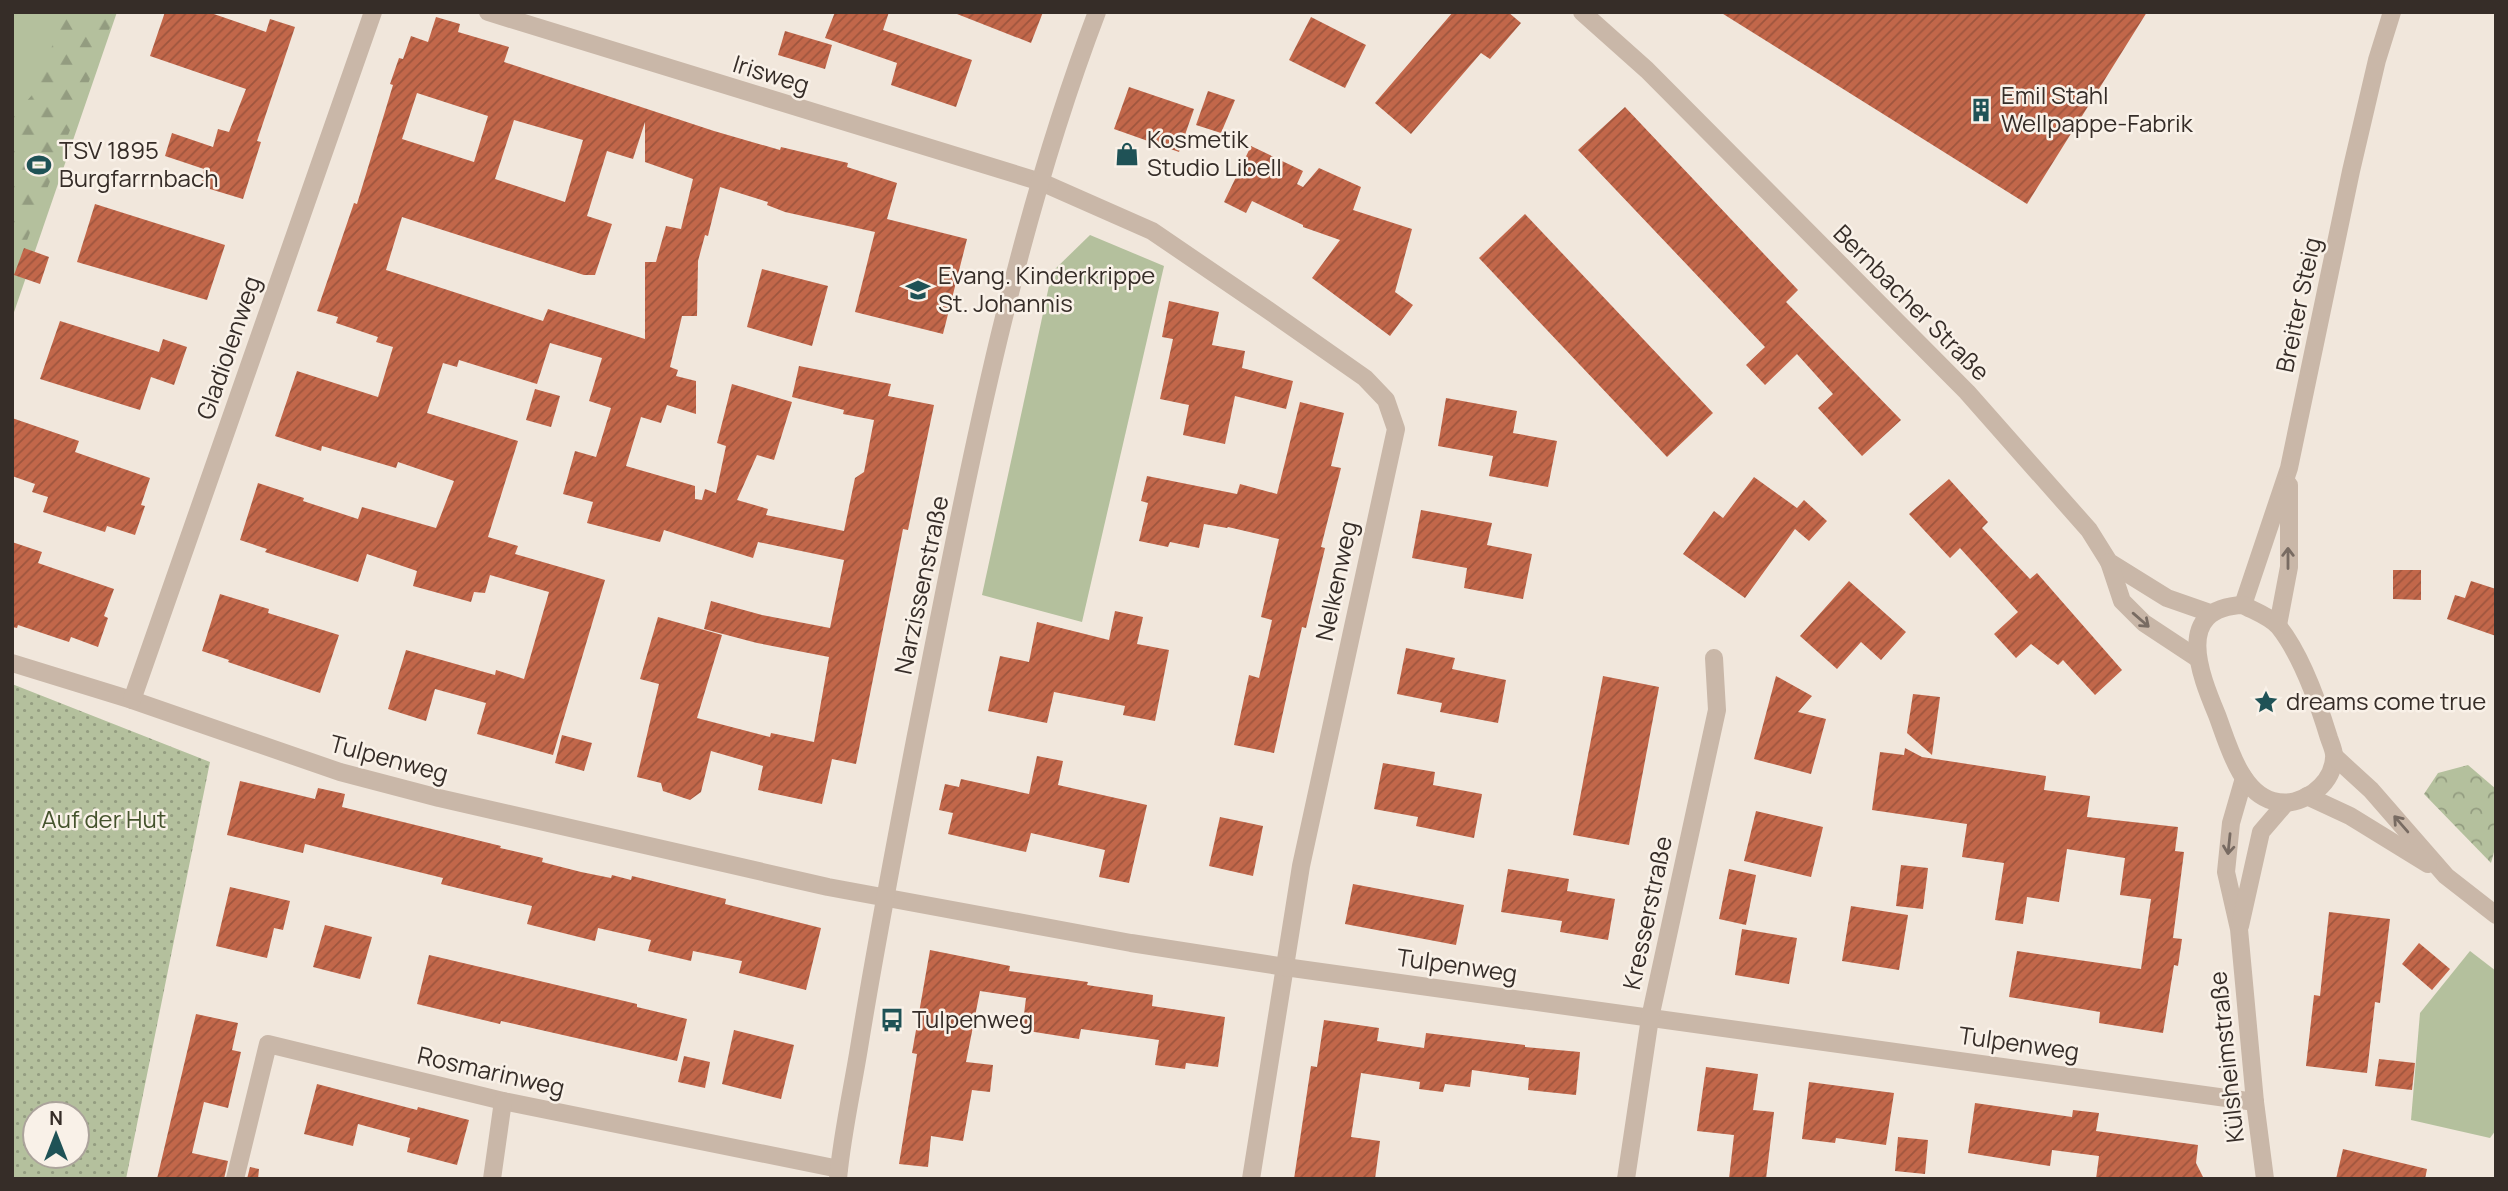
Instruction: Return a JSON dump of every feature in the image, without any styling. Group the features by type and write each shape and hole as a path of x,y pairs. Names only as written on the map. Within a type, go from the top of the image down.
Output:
{"street":[{"name":"Gladiolenweg","path":"132,701 373,12"},
{"name":"Irisweg","path":"488,12 1041,182"},
{"name":"Narzissenstraße","path":"839,1174 885,898 951,560 1014,275 1080,56 1097,12"},
{"name":"Bernbacher Straße","path":"1582,12 1647,70 1967,393 2089,530 2109,562 2168,598 2210,613"},
{"name":"Breiter Steig","path":"2243,605 2289,467 2351,171 2377,61 2392,12"},
{"name":"Nelkenweg","path":"1041,182 1152,231 1269,310 1365,378 1386,400 1396,429 1304,854 1251,1179"},
{"path":"2278,625 2289,567 2289,467"},
{"path":"2109,562 2122,601 2144,623 2197,658"},
{"path":"2335,757 2324,785 2300,801 2285,804 2264,797 2244,778 2202,680 2197,658 2198,635 2210,613 2224,606 2243,605 2278,625 2314,691 2335,757 2371,790 2446,876"},
{"name":"Kresserstraße","path":"1626,1179 1650,1018 1717,710 1714,658"},
{"name":"Tulpenweg","path":"12,663 340,772 439,799 885,898 1131,943 1286,967 2255,1102"},
{"name":"Külsheimstraße","path":"2244,778 2231,823 2226,872 2239,929 2265,1179"},
{"path":"2307,796 2350,816 2446,876 2496,915"},
{"name":"Külsheimstraße","path":"2239,929 2260,832 2285,804"},
{"name":"Rosmarinweg","path":"235,1179 268,1044 503,1101 839,1174"},
{"path":"492,1179 503,1101"}],"green space":[{"name":"TSV 1895 Burgfarrnbach","path":"12,12 117,12 12,318"},
{"name":"TSV 1895 Burgfarrnbach","path":"66,12 116,12 24,248 12,250 12,118 32,95"},
{"path":"1090,235 1164,266 1082,622 982,595 1052,272"},
{"name":"Auf der Hut","path":"12,684 210,762 126,1179 12,1179"},
{"path":"2468,765 2496,789 2496,845 2491,863 2424,794 2438,773"},
{"path":"2470,951 2496,971 2496,1130 2490,1138 2411,1120 2420,1013"}],"building":[{"path":"165,12 208,12 266,32 270,19 295,27 257,141 261,142 243,199 200,186 204,169 165,156 172,133 213,147 218,129 229,132 246,89 150,56"},
{"path":"835,12 889,12 883,30 972,60 956,107 891,85 897,63 825,38"},
{"path":"957,12 1043,12 1031,43"},
{"path":"1453,12 1508,12 1521,23 1490,59 1481,53 1411,134 1375,103"},
{"name":"Emil Stahl Wellpappe-Fabrik","path":"1720,12 2147,12 2027,204"},
{"path":"436,17 460,24 458,32 509,47 504,62 714,131 780,150 781,147 848,163 847,167 897,183 887,219 967,239 943,334 855,312 875,232 785,212 767,205 768,202 720,187 708,236 705,235 698,261 697,316 682,316 670,367 678,370 676,376 696,381 696,414 667,405 661,423 641,417 626,466 695,486 695,499 702,500 705,489 716,493 726,446 717,443 732,384 792,402 774,460 757,455 737,500 768,509 766,515 844,531 855,478 864,472 874,420 843,414 844,410 792,397 799,366 891,384 888,396 934,405 908,530 903,529 856,764 832,759 822,804 758,790 763,766 711,751 701,792 690,800 663,791 661,783 637,777 659,684 640,679 658,617 722,635 697,718 770,737 771,733 814,742 829,657 704,629 711,601 762,615 830,628 844,560 758,542 753,558 664,530 660,542 587,523 593,502 563,494 575,451 596,457 611,408 589,401 602,358 550,343 537,384 459,360 457,367 443,363 427,413 518,441 488,537 518,546 515,554 605,580 553,755 477,734 486,703 435,689 426,721 388,709 406,650 495,675 496,670 524,679 549,592 490,575 485,593 474,592 471,602 413,586 417,571 367,554 358,582 265,552 267,549 240,540 258,483 358,519 362,507 436,528 454,481 398,462 396,468 322,446 321,451 275,436 297,371 378,397 393,347 376,342 378,337 336,323 338,317 317,311 354,203 357,204 399,58 403,59 411,36 428,42","holes":["417,93 488,116 474,162 402,139","514,120 583,140 565,202 495,179","645,122 645,162 693,179 681,229 666,226 656,262 645,262 645,339 548,309 543,321 386,270 402,217 584,275 595,275 612,224 587,216 607,151 633,159"]},
{"path":"1311,17 1366,45 1345,88 1289,60"},
{"path":"785,31 832,45 825,69 778,55"},
{"path":"1129,87 1194,109 1179,152 1114,129"},
{"path":"1208,91 1235,100 1221,133 1196,125"},
{"path":"1625,107 1798,290 1786,302 1901,420 1862,456 1818,408 1833,394 1797,354 1765,385 1746,365 1765,347 1578,150"},
{"path":"1251,146 1303,171 1297,184 1303,187 1319,168 1361,187 1353,210 1412,229 1395,292 1413,305 1390,336 1312,278 1340,240 1303,227 1252,201 1246,213 1224,202"},
{"path":"95,204 225,245 207,300 77,262"},
{"path":"1525,214 1713,413 1667,457 1479,258"},
{"path":"24,248 49,257 40,284 14,275"},
{"path":"762,269 828,286 812,346 747,327"},
{"path":"1169,301 1219,312 1212,345 1245,351 1242,368 1293,381 1286,409 1235,396 1225,444 1183,435 1189,405 1160,399 1173,339 1162,337"},
{"path":"60,321 159,352 163,339 187,347 174,385 151,377 140,410 40,379"},
{"path":"535,389 560,396 551,427 526,420"},
{"path":"1446,398 1517,411 1513,433 1557,441 1548,487 1489,476 1493,456 1438,446"},
{"path":"1300,402 1344,413 1331,466 1341,468 1321,547 1325,548 1306,628 1302,627 1274,753 1234,745 1249,675 1259,678 1272,620 1261,617 1279,539 1204,524 1199,548 1170,542 1168,547 1139,541 1148,503 1141,501 1147,476 1237,494 1240,484 1277,494"},
{"path":"12,418 79,441 75,452 150,478 141,505 145,506 135,535 107,526 105,532 43,512 48,497 32,492 35,484 12,476"},
{"path":"1754,477 1797,508 1804,500 1827,521 1809,541 1795,529 1745,598 1683,554 1714,511 1723,518"},
{"path":"1949,479 1988,522 1982,528 2030,579 2037,573 2122,670 2095,695 2063,660 2058,665 2031,644 2016,658 1994,634 2018,612 1960,548 1950,558 1909,514"},
{"path":"1421,510 1492,523 1487,545 1532,554 1523,599 1464,588 1467,568 1412,558"},
{"path":"12,542 42,552 38,563 114,589 104,616 108,618 98,647 71,637 69,642 18,625 17,628 12,627"},
{"path":"2393,570 2421,570 2421,600 2393,599"},
{"path":"1849,581 1906,632 1881,660 1861,642 1837,669 1800,636"},
{"path":"2471,581 2496,589 2496,636 2447,619 2455,595 2465,598"},
{"path":"220,594 269,609 268,613 339,635 320,693 202,651"},
{"path":"1115,611 1143,617 1137,644 1169,650 1155,721 1123,715 1125,706 1054,692 1047,723 988,711 1000,656 1029,662 1037,622 1109,640"},
{"path":"1406,648 1455,658 1452,669 1506,680 1498,723 1440,712 1442,703 1397,694"},
{"path":"1603,676 1659,687 1629,845 1573,835"},
{"path":"1776,676 1812,696 1798,712 1826,719 1811,774 1754,759"},
{"path":"1913,694 1940,697 1932,755 1907,733"},
{"path":"562,735 592,743 584,771 555,763"},
{"path":"1905,748 1922,757 2046,776 2044,790 2090,796 2087,817 2178,827 2175,851 2184,852 2173,938 2182,939 2178,966 2174,965 2163,1033 2099,1023 2100,1012 2009,997 2017,951 2141,969 2151,899 2120,895 2125,858 2067,849 2059,902 2027,897 2023,924 1995,920 2004,863 1962,857 1967,824 1872,810 1880,752 1904,755"},
{"path":"1037,756 1063,761 1058,785 1147,805 1129,883 1099,877 1105,850 1031,833 1026,852 948,834 953,813 939,810 945,784 959,787 961,779 1029,794"},
{"path":"1383,763 1435,772 1433,785 1482,794 1474,838 1416,826 1418,817 1374,809"},
{"path":"240,781 315,799 318,788 345,794 342,807 501,846 500,848 543,858 542,862 581,872 631,880 632,876 726,899 725,904 821,928 806,990 739,973 742,961 693,951 691,961 648,951 651,940 598,928 595,941 527,924 532,906 441,884 443,878 305,844 303,853 227,835"},
{"path":"1756,811 1823,827 1811,877 1744,861"},
{"path":"1220,817 1263,826 1253,876 1209,866"},
{"path":"1901,865 1928,868 1923,909 1896,906"},
{"path":"1508,869 1569,879 1567,891 1615,899 1608,940 1560,932 1562,921 1501,912"},
{"path":"1729,869 1756,875 1746,925 1719,919"},
{"path":"1353,884 1464,905 1456,945 1345,924"},
{"path":"230,887 290,901 283,930 274,928 267,958 216,946"},
{"path":"1851,906 1908,915 1899,970 1842,961"},
{"path":"2329,912 2390,919 2380,1003 2375,1002 2367,1073 2306,1066 2314,995 2320,996"},
{"path":"325,925 372,937 360,979 313,967"},
{"path":"1742,929 1797,938 1789,984 1735,975"},
{"path":"2419,943 2450,969 2432,990 2402,964"},
{"path":"930,950 1010,966 1009,971 1088,982 1087,985 1153,995 1152,1006 1225,1017 1218,1067 1186,1063 1185,1069 1155,1065 1159,1040 1081,1029 1079,1039 1022,1030 1026,998 980,991 966,1062 993,1065 990,1092 972,1090 963,1141 931,1136 928,1167 899,1164 917,1054 912,1053"},
{"path":"429,955 637,1004 637,1007 687,1019 677,1061 417,1004"},
{"path":"196,1014 238,1023 232,1050 241,1052 228,1108 204,1102 192,1153 228,1161 224,1179 157,1179"},
{"path":"1324,1020 1379,1028 1377,1041 1424,1048 1426,1033 1580,1052 1576,1095 1528,1090 1529,1078 1472,1070 1470,1087 1445,1084 1443,1092 1419,1089 1420,1082 1361,1073 1351,1137 1380,1141 1375,1179 1294,1179 1311,1066 1317,1067"},
{"path":"734,1030 794,1045 781,1099 722,1084"},
{"path":"684,1056 710,1062 705,1088 678,1082"},
{"path":"2379,1059 2415,1063 2412,1090 2375,1086"},
{"path":"1706,1067 1758,1074 1753,1110 1774,1112 1766,1179 1729,1179 1734,1135 1697,1131"},
{"path":"1809,1082 1894,1093 1886,1145 1836,1138 1835,1143 1802,1139"},
{"path":"317,1084 417,1110 418,1107 469,1120 457,1165 407,1152 410,1138 358,1124 353,1146 304,1134"},
{"path":"1975,1103 2072,1117 2073,1110 2099,1113 2096,1131 2198,1145 2196,1163 2204,1179 2096,1179 2099,1156 2052,1150 2050,1166 1968,1153"},
{"path":"1898,1137 1928,1140 1925,1174 1895,1171"},
{"path":"2343,1149 2427,1169 2425,1179 2336,1179"},
{"path":"250,1167 259,1169 258,1179 247,1179"}],"place":[{"name":"Emil Stahl Wellpappe-Fabrik","path":"1981,110"},
{"name":"Kosmetik Studio Libell","path":"1127,154"},
{"name":"TSV 1895 Burgfarrnbach","path":"39,165"},
{"name":"Evang. Kinderkrippe St. Johannis","path":"918,290"},
{"name":"dreams come true","path":"2266,702"},
{"name":"Tulpenweg","path":"892,1020"}]}
